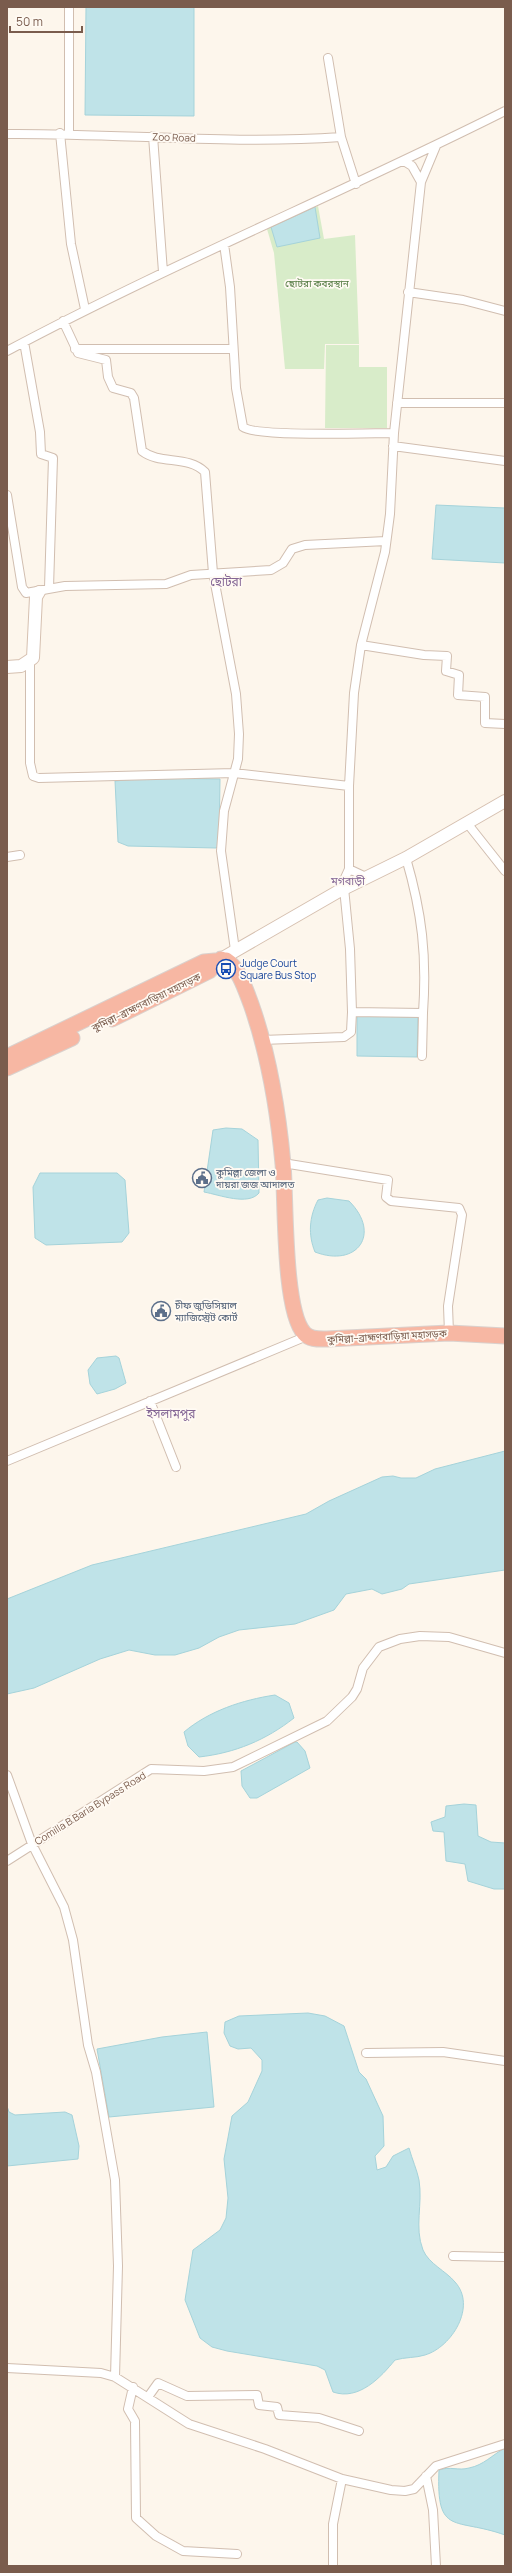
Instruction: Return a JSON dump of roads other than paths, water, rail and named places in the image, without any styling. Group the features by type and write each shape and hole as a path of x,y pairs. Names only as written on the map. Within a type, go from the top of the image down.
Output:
{"highway":[{"name":"কুমিল্লা–ব্রাহ্মণবাড়িয়া মহাসড়ক","path":"7,1068 153,993 209,972 221,959"},
{"path":"221,959 228,961 235,970 248,996 262,1040 275,1102 283,1163 293,1302 300,1328 308,1336"},
{"path":"7,1057 153,993"},
{"name":"কুমিল্লা–ব্রাহ্মণবাড়িয়া মহাসড়ক","path":"308,1336 326,1340 449,1333 505,1336"}],"street":[{"path":"69,7 69,133"},
{"path":"328,58 341,137 356,184"},
{"path":"7,351 85,309 356,184 505,112"},
{"path":"60,133 71,244 85,309"},
{"name":"Zoo Road","path":"7,134 69,133 298,140 341,137"},
{"path":"153,136 163,272"},
{"path":"262,1040 344,1037 351,1032 352,1012 350,949 342,889 349,869 349,786 354,693 361,645 386,542 394,433 421,182 436,146"},
{"path":"404,161 412,166 421,182"},
{"path":"224,244 230,287 238,408 245,429 272,432 394,433"},
{"path":"408,292 463,300 505,311"},
{"path":"63,321 75,349 84,356 106,360 108,377 113,388 131,393 134,398 142,451 149,457 199,466 205,472 213,573 236,694 239,748 224,811 221,851 234,950"},
{"path":"24,342 40,432 41,454 53,458 44,590 36,597 34,650 30,661 30,763 33,776 39,778 234,773 349,786"},
{"path":"75,349 233,349"},
{"path":"397,403 505,403"},
{"path":"393,446 505,461"},
{"path":"7,495 25,592 36,616"},
{"path":"25,592 166,584 187,575 271,570 283,563 292,549 305,545 386,542"},
{"path":"361,645 424,655 447,656 446,671 459,675 458,695 485,697 485,723 505,724"},
{"path":"7,667 21,666 30,661"},
{"path":"221,959 234,950 342,889 406,858 505,801"},
{"path":"467,823 505,871"},
{"path":"7,857 20,855"},
{"path":"406,858 415,889 424,940 422,1056"},
{"path":"349,869 366,877"},
{"path":"352,1012 423,1013"},
{"path":"283,1163 388,1180 386,1197 391,1201 459,1208 462,1214 448,1306 449,1333"},
{"path":"7,1461 308,1336"},
{"path":"150,1402 176,1467"},
{"name":"Comilla B.Baria Bypass Road","path":"7,1861 150,1769 204,1771 233,1767 247,1762 327,1721 352,1697 357,1689 363,1668 376,1649 390,1642 420,1636 449,1637 505,1652"},
{"path":"7,1775 32,1844 64,1907 73,1940 88,2045 96,2072 114,2173 118,2221 114,2377"},
{"path":"366,2053 443,2052 505,2060"},
{"path":"453,2256 505,2257"},
{"path":"7,2368 101,2373 114,2377 133,2387 189,2424 265,2450 342,2479 391,2490 405,2491 414,2489 436,2466 505,2444"},
{"path":"148,2397 158,2383 188,2396 257,2395 258,2404 277,2406 279,2415 320,2418 359,2431"},
{"path":"133,2387 128,2409 135,2421 136,2518 156,2536 184,2551 237,2554"},
{"path":"426,2476 433,2510 436,2566"},
{"path":"333,2566 333,2524 342,2479"}],"water":[{"path":"86,7 194,7 194,116 85,115"},
{"path":"315,207 320,238 277,247 271,227"},
{"path":"436,505 505,508 505,563 432,559"},
{"path":"145,778 220,779 219,845 216,848 128,846 118,842 115,781"},
{"path":"357,1016 418,1017 417,1057 357,1056"},
{"path":"226,1128 242,1129 258,1140 259,1193 254,1197 241,1199 204,1192 213,1130"},
{"path":"40,1173 117,1173 125,1180 129,1233 122,1242 46,1245 35,1238 33,1187"},
{"path":"327,1198 349,1201 359,1213 364,1225 364,1236 360,1245 353,1252 343,1255 330,1256 315,1252 310,1233 311,1219 318,1200"},
{"path":"116,1356 119,1358 126,1383 115,1389 97,1394 90,1384 88,1370 97,1358"},
{"path":"505,1451 505,1570 409,1584 402,1589 382,1594 372,1589 346,1594 334,1610 295,1624 239,1630 219,1637 199,1648 175,1655 155,1655 129,1650 100,1659 34,1688 7,1694 7,1599 92,1565 306,1514 329,1501 382,1477 393,1476 401,1478 416,1478 435,1469"},
{"path":"275,1695 289,1703 294,1718 272,1733 237,1749 212,1755 199,1757 188,1746 184,1732 204,1718 238,1703"},
{"path":"297,1742 305,1751 310,1768 257,1798 250,1798 242,1786 241,1771"},
{"path":"464,1804 476,1805 478,1836 491,1842 505,1843 505,1889 494,1889 468,1881 465,1864 446,1861 444,1832 433,1831 431,1822 445,1817 446,1806"},
{"path":"308,2013 325,2016 344,2026 359,2072 366,2079 383,2116 384,2146 375,2156 377,2170 386,2167 393,2156 409,2148 419,2180 419,2233 423,2250 433,2263 455,2282 461,2292 463,2302 462,2314 452,2335 435,2351 418,2357 395,2360 376,2380 368,2386 352,2393 343,2394 333,2392 325,2370 317,2366 227,2351 212,2347 200,2338 185,2300 193,2250 220,2230 226,2218 228,2198 224,2159 232,2116 248,2102 262,2071 262,2060 251,2048 238,2049 230,2046 224,2033 225,2022 239,2016"},
{"path":"207,2032 214,2107 109,2117 97,2049 162,2037"},
{"path":"7,2106 9,2112 15,2115 65,2112 72,2115 79,2146 78,2159 7,2166"},
{"path":"505,2448 505,2535 452,2521 445,2515 441,2506 439,2470 447,2468 465,2469 474,2467"}],"place":[{"name":"Judge Court Square Bus Stop","path":"226,969"},
{"name":"কুমিল্লা জেলা ও দায়রা জজ আদালত","path":"202,1178"},
{"name":"চীফ জুডিসিয়াল ম্যাজিস্ট্রেট কোর্ট","path":"161,1311"}],"district":[{"name":"ছোটরা","path":"226,582"},
{"name":"মগবাড়ী","path":"348,881"},
{"name":"ইসলামপুর","path":"171,1414"}],"park label":[{"name":"ছোটরা কবরস্থান","path":"317,283"}]}
